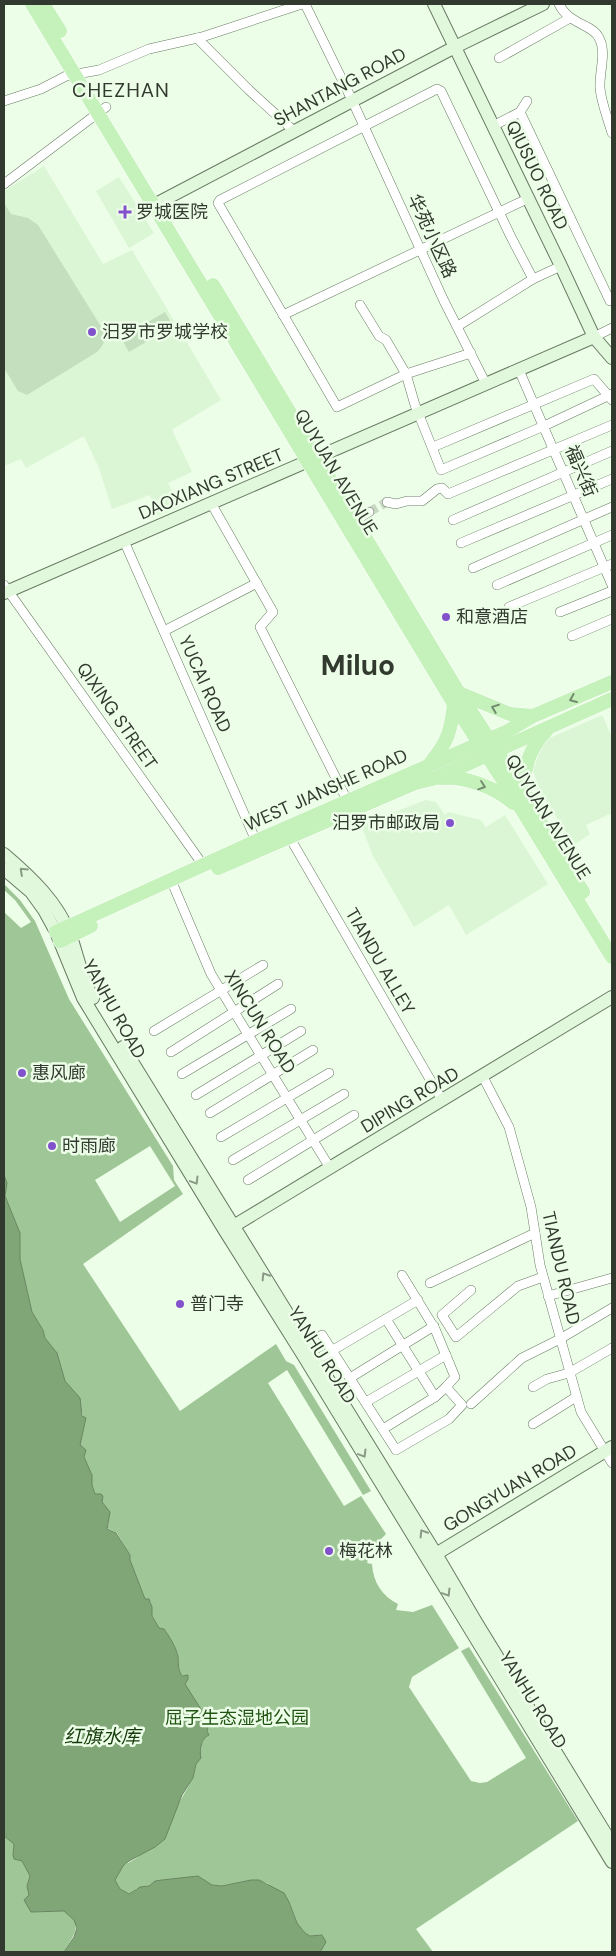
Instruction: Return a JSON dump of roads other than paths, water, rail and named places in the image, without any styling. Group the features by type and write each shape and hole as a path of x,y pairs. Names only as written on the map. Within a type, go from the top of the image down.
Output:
{"main road":[{"name":"QUYUAN AVENUE","path":"32,4 81,74"},
{"name":"QUYUAN AVENUE","path":"43,4 102,110 456,698 612,940"},
{"name":"QUYUAN AVENUE","path":"310,456 355,520 456,698"},
{"name":"WEST JIANSHE ROAD","path":"63,934 112,915 415,783 436,778 488,747 506,732 533,716 612,682"},
{"path":"430,764 444,746 452,724 456,698 510,714 533,716"},
{"name":"WEST JIANSHE ROAD","path":"63,934 203,865 430,764 550,727 612,699"},
{"path":"436,778 460,778 493,789 524,803 524,776 528,759 538,739 550,727"},
{"name":"QUYUAN AVENUE","path":"524,803 612,958"}],"street":[{"path":"4,101 41,89 66,76 99,70 149,49 197,38 303,4"},
{"name":"华苑小区路","path":"303,4 364,126 444,301 484,380"},
{"name":"QIUSUO ROAD","path":"434,4 529,198 592,333 612,358"},
{"name":"SHANTANG ROAD","path":"156,200 529,4"},
{"name":"SHANTANG ROAD","path":"453,44 543,4"},
{"path":"559,4 570,18 578,24 595,31 601,39 600,88 612,133"},
{"path":"498,58 570,18"},
{"path":"197,38 291,128"},
{"path":"471,353 406,374 336,408 218,203 220,200 364,126 439,90 533,279"},
{"path":"493,126 520,112 528,101"},
{"path":"4,184 102,110"},
{"path":"520,112 610,301"},
{"path":"283,315 529,198"},
{"path":"458,326 533,279 561,266"},
{"path":"360,305 379,336 386,340 406,374 416,409 433,448 440,470 611,397 594,379 433,448"},
{"path":"484,380 592,333 612,328"},
{"name":"DAOXIANG STREET","path":"5,589 124,541 211,503 310,456 484,380 519,370 592,333"},
{"name":"福兴街","path":"519,370 594,542 608,565 612,585"},
{"path":"387,502 396,504 407,501 422,501 442,488 448,494 612,425"},
{"path":"453,520 612,451"},
{"path":"5,589 310,456"},
{"path":"461,543 612,479"},
{"path":"211,503 273,612 260,627 348,802"},
{"path":"473,568 612,507"},
{"path":"355,520 369,512"},
{"path":"497,585 612,535"},
{"name":"YUCAI ROAD","path":"124,541 256,841"},
{"path":"509,607 608,565"},
{"path":"164,631 257,584"},
{"name":"QIXING STREET","path":"5,589 203,865"},
{"path":"560,612 612,591"},
{"path":"572,636 612,619"},
{"name":"TIANDU ALLEY","path":"290,838 442,1100"},
{"name":"YANHU ROAD","path":"4,854 62,918 63,934 84,998 229,1228 316,1360 431,1557"},
{"name":"YANHU ROAD","path":"4,869 36,890"},
{"name":"XINCUN ROAD","path":"174,887 211,974 330,1168"},
{"path":"154,1030 264,965"},
{"path":"171,1052 278,984"},
{"name":"DIPING ROAD","path":"229,1228 483,1077 612,997"},
{"path":"182,1074 291,1009"},
{"path":"196,1095 301,1031"},
{"path":"210,1113 314,1050"},
{"path":"220,1137 330,1073"},
{"name":"TIANDU ROAD","path":"483,1077 509,1127 530,1207 543,1277 576,1397 581,1412 608,1449 612,1464"},
{"path":"233,1160 344,1094"},
{"path":"248,1180 354,1115"},
{"name":"YANHU ROAD","path":"229,1228 302,1355 431,1557 476,1622 608,1839 612,1862"},
{"path":"430,1283 535,1233"},
{"path":"383,1429 435,1397 455,1376 434,1326 402,1275"},
{"path":"471,1290 442,1315 456,1337 518,1286 543,1277"},
{"path":"548,1296 612,1278"},
{"path":"316,1360 418,1300"},
{"path":"471,1404 522,1358 560,1339 612,1308"},
{"path":"386,1319 435,1397"},
{"path":"350,1378 434,1326"},
{"path":"322,1335 396,1450 449,1419 462,1405 446,1386"},
{"path":"533,1387 548,1379 569,1373 612,1348"},
{"path":"366,1402 446,1355"},
{"path":"533,1424 576,1397"},
{"name":"GONGYUAN ROAD","path":"431,1557 608,1449"}],"water":[{"name":"红旗水库","path":"4,1175 7,1183 5,1196 20,1233 20,1259 32,1312 43,1330 45,1338 57,1353 65,1381 80,1398 82,1416 86,1418 80,1445 86,1450 84,1457 92,1475 92,1485 95,1494 103,1496 102,1502 110,1512 107,1529 116,1533 130,1555 130,1560 145,1599 149,1599 152,1607 152,1616 159,1628 164,1629 174,1645 178,1656 180,1673 182,1676 188,1675 185,1684 204,1714 208,1727 209,1735 201,1745 201,1758 196,1764 193,1778 182,1795 165,1839 155,1847 129,1861 123,1866 115,1880 120,1889 129,1894 140,1887 149,1886 155,1881 198,1876 212,1885 222,1886 259,1880 284,1893 297,1923 305,1933 310,1936 322,1935 326,1942 320,1952 64,1952 74,1937 77,1928 74,1920 64,1911 31,1912 24,1900 29,1895 27,1886 30,1876 22,1861 14,1859 14,1844 4,1836"}],"tunnel":[{"path":"369,512 387,502"}],"place":[{"name":"罗城医院","path":"125,212"},
{"name":"汨罗市罗城学校","path":"92,332"},
{"name":"和意酒店","path":"446,617"},
{"name":"汨罗市邮政局","path":"450,823"},
{"name":"惠风廊","path":"22,1073"},
{"name":"时雨廊","path":"52,1146"},
{"name":"普门寺","path":"180,1304"},
{"name":"梅花林","path":"329,1551"}],"district":[{"name":"CHEZHAN","path":"121,90"},
{"name":"Miluo","path":"358,665"}],"park label":[{"name":"屈子生态湿地公园","path":"237,1718"}]}
